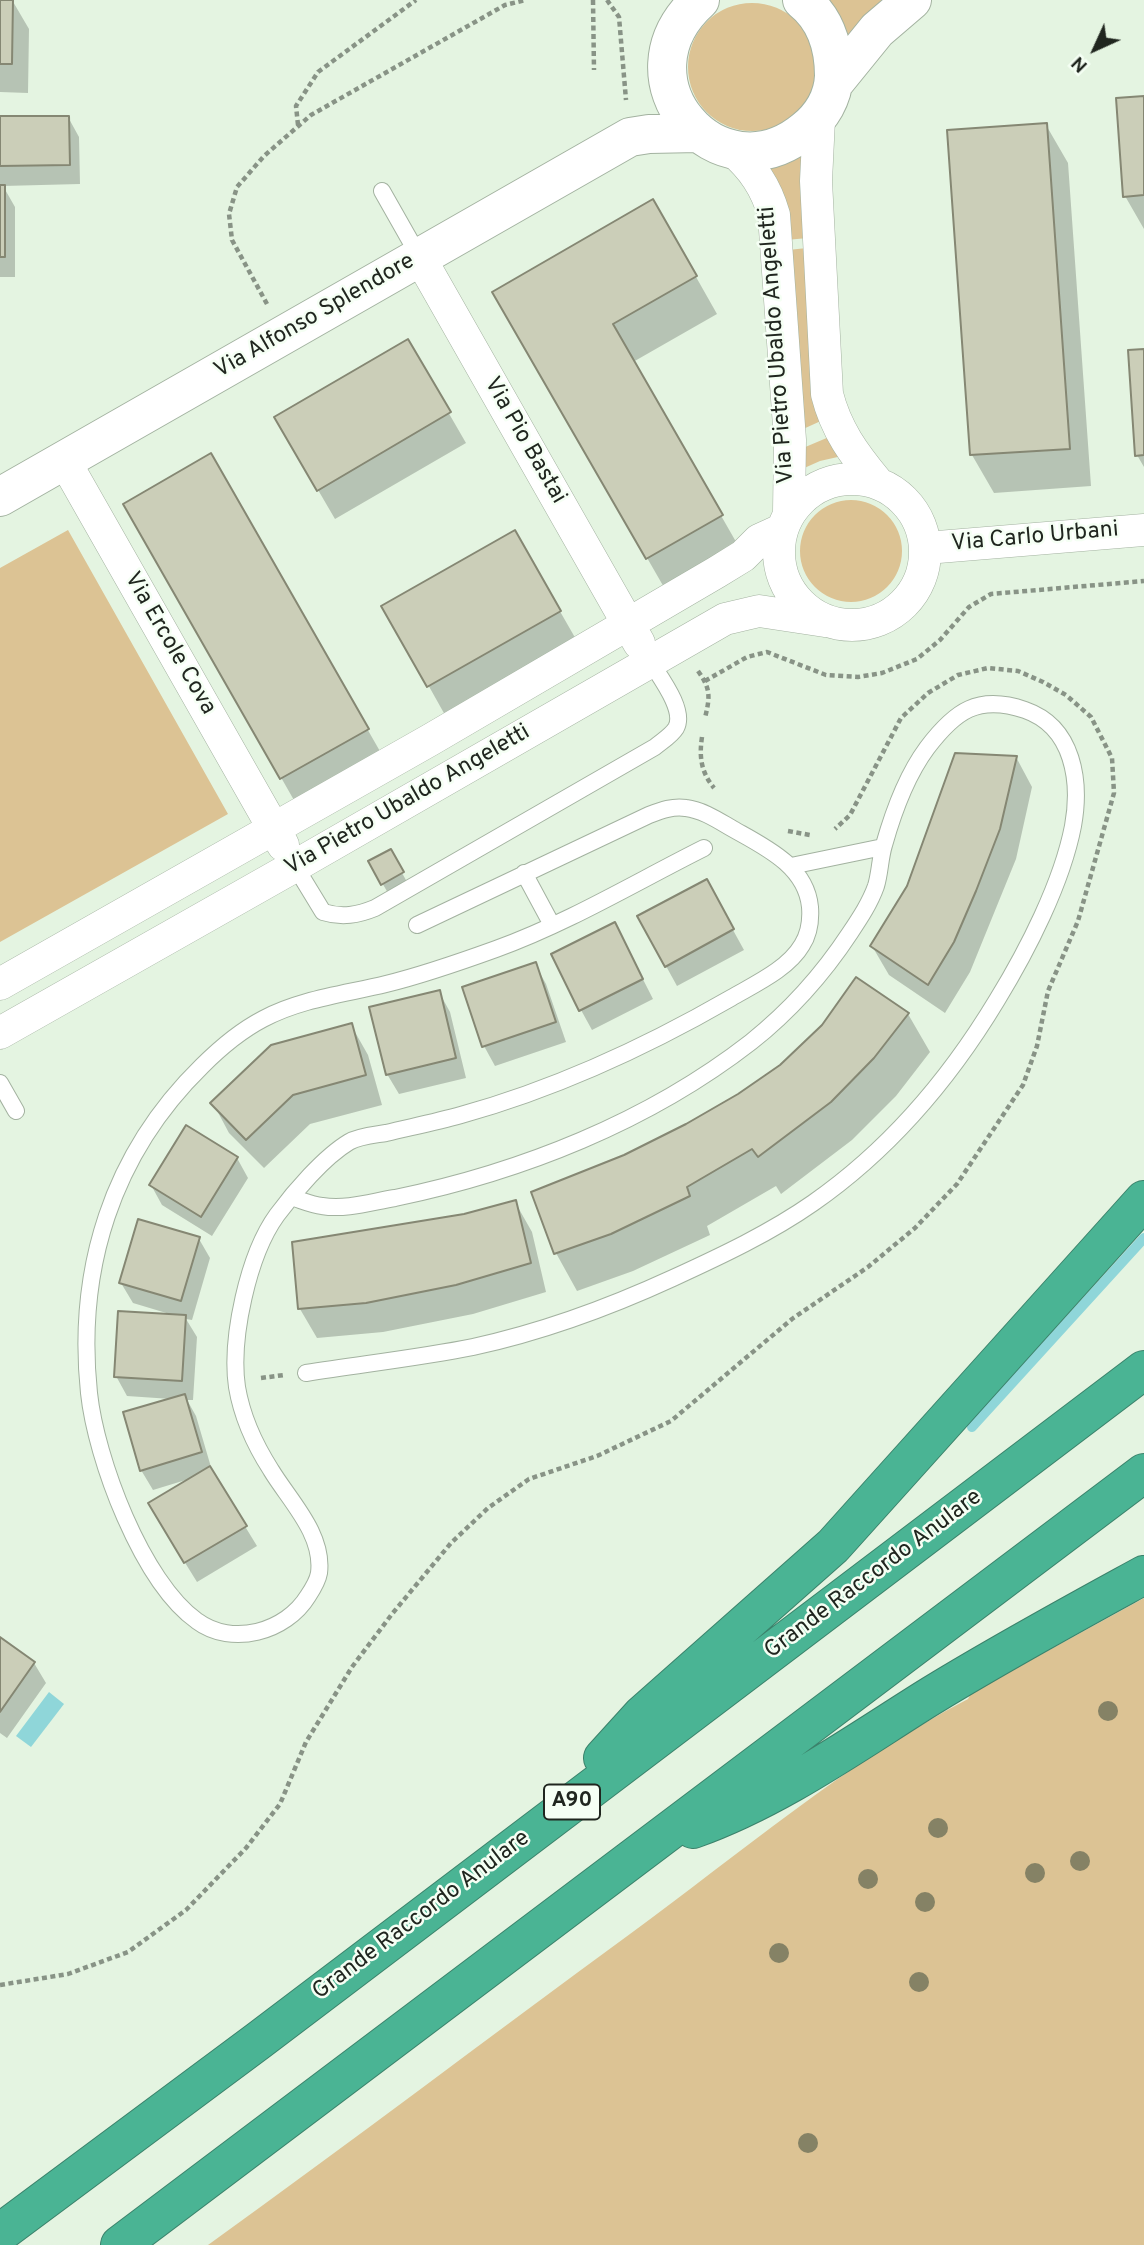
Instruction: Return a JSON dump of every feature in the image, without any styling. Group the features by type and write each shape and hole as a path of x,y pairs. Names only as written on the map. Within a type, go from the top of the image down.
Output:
{"highway":[{"path":"560,1811 642,1715 833,1546 1144,1200"},
{"name":"Grande Raccordo Anulare","path":"0,2233 1144,1370"},
{"path":"120,2245 1144,1473"},
{"path":"652,1843 716,1821 782,1788 930,1696 1144,1575"}],"street":[{"path":"700,0 673,34 666,68 676,106 715,141"},
{"path":"802,0 817,15 827,31 834,54 834,83"},
{"path":"819,119 834,83 877,30 912,0"},
{"name":"Via Alfonso Splendore","path":"0,497 420,258 628,119 657,92 666,68"},
{"name":"Via Alfonso Splendore","path":"628,119 649,134 715,141 747,151 764,150 792,141 819,119"},
{"name":"Via Pietro Ubaldo Angeletti","path":"819,119 816,181 827,394 836,425 844,440 877,482"},
{"name":"Via Pietro Ubaldo Angeletti","path":"0,984 628,624 743,556 785,521 790,440 774,215 763,184 754,171 715,141"},
{"name":"Via Pio Bastai","path":"420,258 650,661"},
{"name":"Via Ercole Cova","path":"64,460 295,866"},
{"path":"852,478 877,482 896,492 911,508 922,527 926,548 924,569 916,588 903,605 886,617 867,624 846,625 825,621 806,610 791,594 781,574 778,552 785,521 806,493 828,481 852,478"},
{"name":"Via Carlo Urbani","path":"926,548 1144,530"},
{"name":"Via Pietro Ubaldo Angeletti","path":"0,1032 725,619 759,611 825,621"}],"lane":[{"path":"382,191 420,258"},
{"path":"295,866 323,912 339,916 361,913 375,908 655,747 672,733 678,725 679,716 675,702 650,661"},
{"path":"291,1197 322,1206 354,1206 443,1189 520,1164 621,1122 663,1100 751,1041 808,988 831,960 870,901 877,883 883,848 908,780 924,752 950,721 963,712 993,702 1033,713 1052,727 1066,745 1075,766 1075,812 1060,869 1028,943 984,1022 956,1061 907,1122 860,1166 781,1224 618,1303 543,1328 475,1346 306,1373"},
{"path":"417,925 649,815 681,806 700,811 721,822 791,866 802,880 808,897 809,929 800,950 767,976 638,1048 521,1097 443,1121 352,1140 291,1197 271,1223 257,1251 244,1296 236,1381 242,1410 258,1447 312,1534 319,1573 302,1606 286,1620 262,1631 241,1634 219,1632 199,1623 176,1603 154,1571 109,1480 98,1444 85,1355 88,1300 97,1247 109,1206 124,1171 172,1096 232,1039 262,1019 340,994 390,984 512,943 704,848"},
{"path":"791,866 883,848"},
{"path":"524,873 552,925"},
{"path":"0,1083 16,1111"}],"path":[{"path":"298,126 296,106 318,72 416,0"},
{"path":"284,335 232,240 229,214 237,187 264,156 311,115 505,5 526,0"},
{"path":"593,0 594,70"},
{"path":"607,0 619,17 628,119"},
{"path":"705,681 747,657 768,652 826,675 858,677 882,673 917,659 940,640 969,607 991,594 1144,581"},
{"path":"236,1381 306,1373"}],"shaded area":[{"path":"820,0 889,0 849,42"},
{"path":"752,3 776,8 797,22 811,43 816,67 811,91 797,112 776,126 752,131 728,126 707,112 693,91 688,67 693,43 707,22 728,8"},
{"path":"799,152 802,155 808,238 786,240 765,164"},
{"path":"807,248 823,420 801,430 788,250"},
{"path":"829,437 842,456 802,469 803,448"},
{"path":"851,500 871,504 887,515 898,531 902,551 898,571 887,587 871,598 851,602 831,598 815,587 804,571 800,551 804,531 815,515 831,504"},
{"path":"68,530 228,814 0,942 0,568"},
{"path":"1144,1598 1144,2245 208,2245 836,1780 923,1724 968,1699 971,1693"}],"water":[{"path":"49,1692 64,1704 31,1747 16,1736"}],"building":[{"path":"0,0 13,0 12,64 0,64"},
{"path":"1144,96 1144,195 1123,197 1116,98"},
{"path":"0,116 69,116 70,165 0,166"},
{"path":"1047,123 1070,449 970,455 947,130"},
{"path":"0,185 5,185 5,257 0,257"},
{"path":"653,199 697,276 613,324 723,515 646,559 492,292"},
{"path":"408,339 451,412 317,491 274,417"},
{"path":"1144,349 1144,455 1135,456 1128,350"},
{"path":"211,453 369,729 280,779 123,504"},
{"path":"515,530 561,611 427,687 381,606"},
{"path":"955,753 1017,756 1000,829 976,891 954,942 928,985 870,946 907,886"},
{"path":"391,849 404,872 381,885 368,861"},
{"path":"707,879 734,929 665,967 637,916"},
{"path":"615,922 643,979 579,1011 551,954"},
{"path":"536,962 556,1022 482,1047 462,987"},
{"path":"856,977 909,1013 874,1058 831,1102 758,1157 752,1149 687,1187 690,1196 611,1234 554,1254 531,1192 624,1155 738,1094 780,1065 822,1025"},
{"path":"440,990 456,1058 386,1075 369,1007"},
{"path":"352,1023 366,1075 293,1095 246,1140 210,1103 271,1045"},
{"path":"186,1125 238,1157 201,1217 149,1185"},
{"path":"516,1200 531,1263 456,1285 366,1303 298,1309 292,1242 464,1214"},
{"path":"138,1219 200,1237 181,1301 119,1283"},
{"path":"118,1311 186,1315 182,1381 114,1377"},
{"path":"185,1394 202,1452 140,1471 123,1412"},
{"path":"210,1466 247,1526 184,1563 148,1503"},
{"path":"0,1637 35,1662 0,1712"}],"waterway":[{"path":"972,1427 1144,1238"}]}
